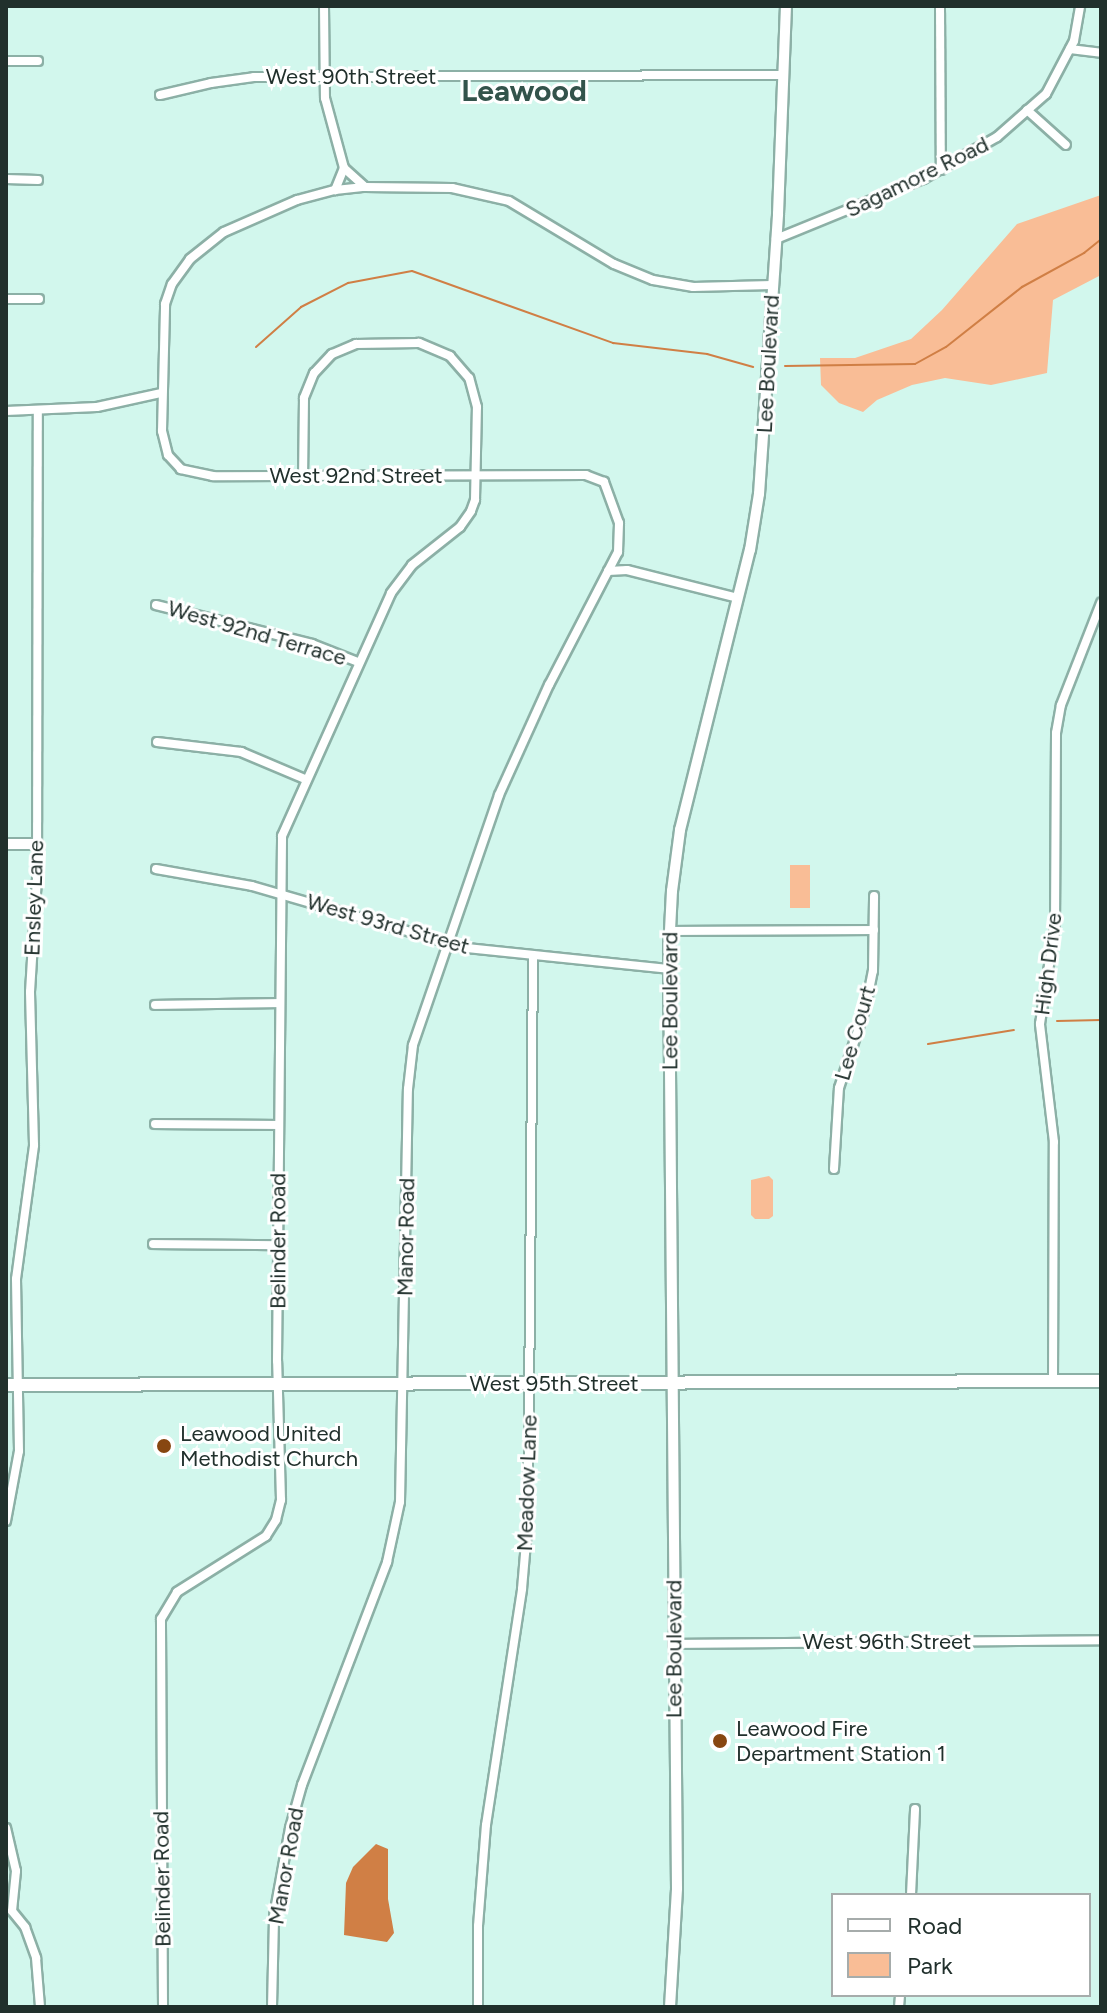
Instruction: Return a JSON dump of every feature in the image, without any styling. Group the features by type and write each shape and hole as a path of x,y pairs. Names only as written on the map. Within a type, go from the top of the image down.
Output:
{"main road":[{"name":"West 95th Street","path":"12,1385 1101,1381"}],"street":[{"path":"324,6 325,98 344,168 365,187"},
{"name":"Lee Boulevard","path":"670,2007 677,1888 670,931 680,830 738,598 759,493 776,239 786,6"},
{"path":"940,6 941,170"},
{"name":"Sagamore Road","path":"776,239 804,230 941,170 997,137 1046,94 1070,49 1080,6"},
{"path":"1070,49 1101,53"},
{"path":"6,61 38,61"},
{"name":"West 90th Street","path":"160,95 237,79 784,75"},
{"path":"1027,110 1066,145"},
{"path":"335,190 344,168"},
{"path":"6,179 38,180"},
{"name":"West 92nd Street","path":"618,552 619,523 609,490 604,482 586,475 201,476 181,469 163,446 161,393 165,304 172,284 190,259 241,223 335,190 365,187 452,188 509,201 614,264 653,280 693,287 772,285"},
{"path":"6,299 39,299"},
{"name":"Belinder Road","path":"163,2007 161,1619 177,1592 252,1546 276,1520 281,1500 278,1125 282,836 358,662 400,578 467,519 475,500 477,407 473,386 464,369 450,356 431,346 369,343 345,347 332,354 308,383 304,398 303,476"},
{"path":"6,411 97,407 161,393"},
{"name":"Ensley Lane","path":"6,1521 19,1451 12,1385 17,1261 34,1145 30,992 37,844 38,410"},
{"path":"618,552 627,570"},
{"name":"Manor Road","path":"272,2007 274,1916 290,1828 302,1785 373,1602 397,1527 402,1472 410,1065 422,1012 505,782 549,685 618,552"},
{"path":"608,571 627,570 738,598"},
{"name":"High Drive","path":"1053,1381 1054,1142 1040,1024 1055,926 1056,733 1061,705 1101,603"},
{"name":"West 92nd Terrace","path":"156,605 312,644 358,662"},
{"path":"157,742 257,756 305,779"},
{"path":"6,844 37,844"},
{"name":"West 93rd Street","path":"156,869 279,893 445,944 669,969"},
{"name":"Lee Court","path":"834,1169 836,1106 847,1060 866,1006 873,971 874,896"},
{"path":"670,931 874,930"},
{"name":"Meadow Lane","path":"478,2007 478,1926 486,1825 527,1543 533,956"},
{"path":"155,1005 279,1003"},
{"path":"155,1124 278,1125"},
{"path":"153,1244 278,1245"},
{"path":"6,1261 17,1261"},
{"name":"West 96th Street","path":"673,1644 1101,1640"},
{"path":"911,1893 915,1809"},
{"path":"6,1828 16,1871 9,1912 25,1927 33,1947 40,2007"}],"green space":[{"path":"1101,195 1101,275 1053,300 1047,373 991,385 945,378 912,385 877,400 863,412 839,403 821,385 820,358 855,358 911,339 942,310 1017,224"},
{"path":"790,865 810,865 810,908 790,908"},
{"path":"769,1176 773,1180 773,1216 755,1219 751,1215 751,1180"}],"shaded area":[{"path":"376,1844 388,1849 388,1899 394,1933 387,1942 344,1935 346,1883 353,1867"}],"waterway":[{"path":"785,366 915,364 946,347 1022,287 1084,253 1101,239"},
{"path":"256,347 301,307 348,283 412,271 613,343 707,354 753,367"},
{"path":"1057,1021 1101,1020"},
{"path":"928,1044 1014,1030"}],"place":[{"name":"Leawood United Methodist Church","path":"164,1446"},
{"name":"Leawood Fire Department Station 1","path":"720,1741"}],"district":[{"name":"Leawood","path":"524,91"}]}
